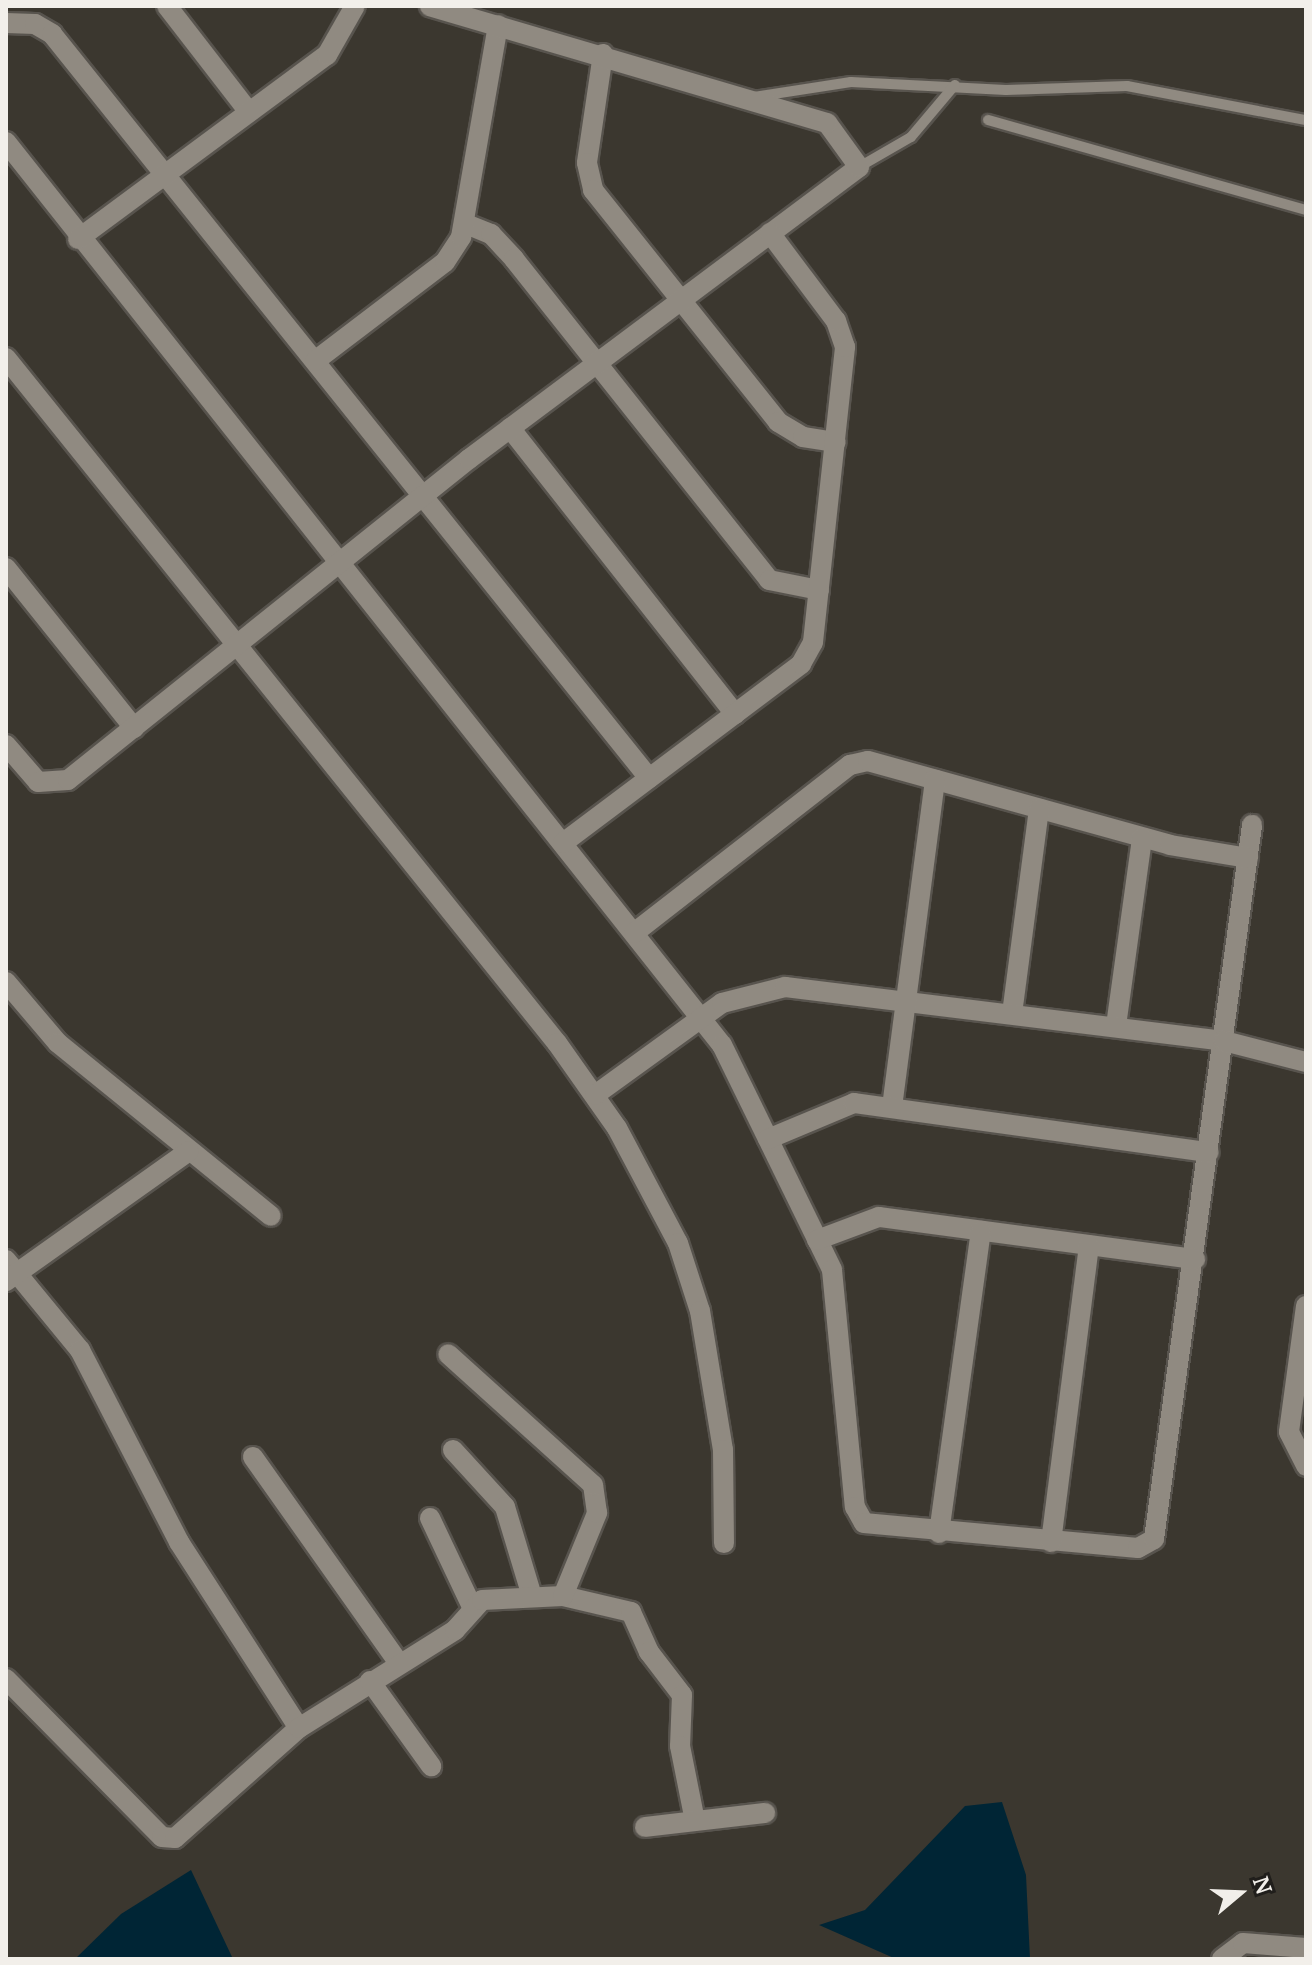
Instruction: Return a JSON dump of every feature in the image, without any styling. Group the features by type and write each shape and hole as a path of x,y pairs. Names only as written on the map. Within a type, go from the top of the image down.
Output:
{"street":[{"path":"167,6 249,112"},
{"path":"78,239 333,48 355,6"},
{"path":"6,745 49,786 134,728 510,428 859,167 827,123 752,97 430,6"},
{"path":"6,23 35,24 52,34 649,778"},
{"path":"315,361 445,262 466,224 498,25"},
{"path":"603,54 588,178 680,301 778,422 803,437 836,442"},
{"path":"6,142 78,239 700,1016 768,1139 832,1270 858,1517 875,1528 1138,1548 1154,1539 1195,1259 1252,825"},
{"path":"466,224 491,234 514,259 595,365 769,580 819,590"},
{"path":"563,843 735,714 809,653 836,442 842,333 770,233"},
{"path":"6,358 595,1095 678,1243 700,1311 723,1450 724,1543"},
{"path":"510,428 735,714"},
{"path":"6,568 134,728"},
{"path":"634,933 850,765 868,761 1142,838 1248,858"},
{"path":"892,1107 903,1000 935,780"},
{"path":"1012,1014 1039,809"},
{"path":"1116,1026 1142,838"},
{"path":"6,982 58,1043 271,1216"},
{"path":"595,1095 700,1016 750,993 785,987 1224,1041 1306,1062"},
{"path":"768,1139 841,1105 892,1107 1209,1152"},
{"path":"189,1151 9,1271 80,1350 179,1542 299,1728"},
{"path":"817,1240 879,1217 1195,1259"},
{"path":"939,1533 981,1231"},
{"path":"1051,1542 1089,1245"},
{"path":"1306,1306 1289,1432 1306,1466"},
{"path":"448,1354 593,1485 597,1513 563,1596"},
{"path":"453,1450 505,1507 531,1593"},
{"path":"253,1457 398,1662"},
{"path":"430,1518 473,1609"},
{"path":"6,1679 170,1838 299,1728 398,1662 455,1630 473,1609 490,1596 531,1593 563,1596 631,1612 649,1652 682,1695 680,1746 695,1821"},
{"path":"370,1681 431,1766"},
{"path":"645,1827 765,1813"},
{"path":"1222,1959 1243,1943 1306,1948"}],"lane":[{"path":"752,97 851,82 1127,86 1306,120"},
{"path":"859,167 911,137 955,85"},
{"path":"988,120 1306,210"}],"water":[{"path":"1002,1802 1026,1875 1030,1959 896,1959 819,1925 865,1910 965,1806"},
{"path":"191,1870 233,1959 75,1959 121,1914"}]}
